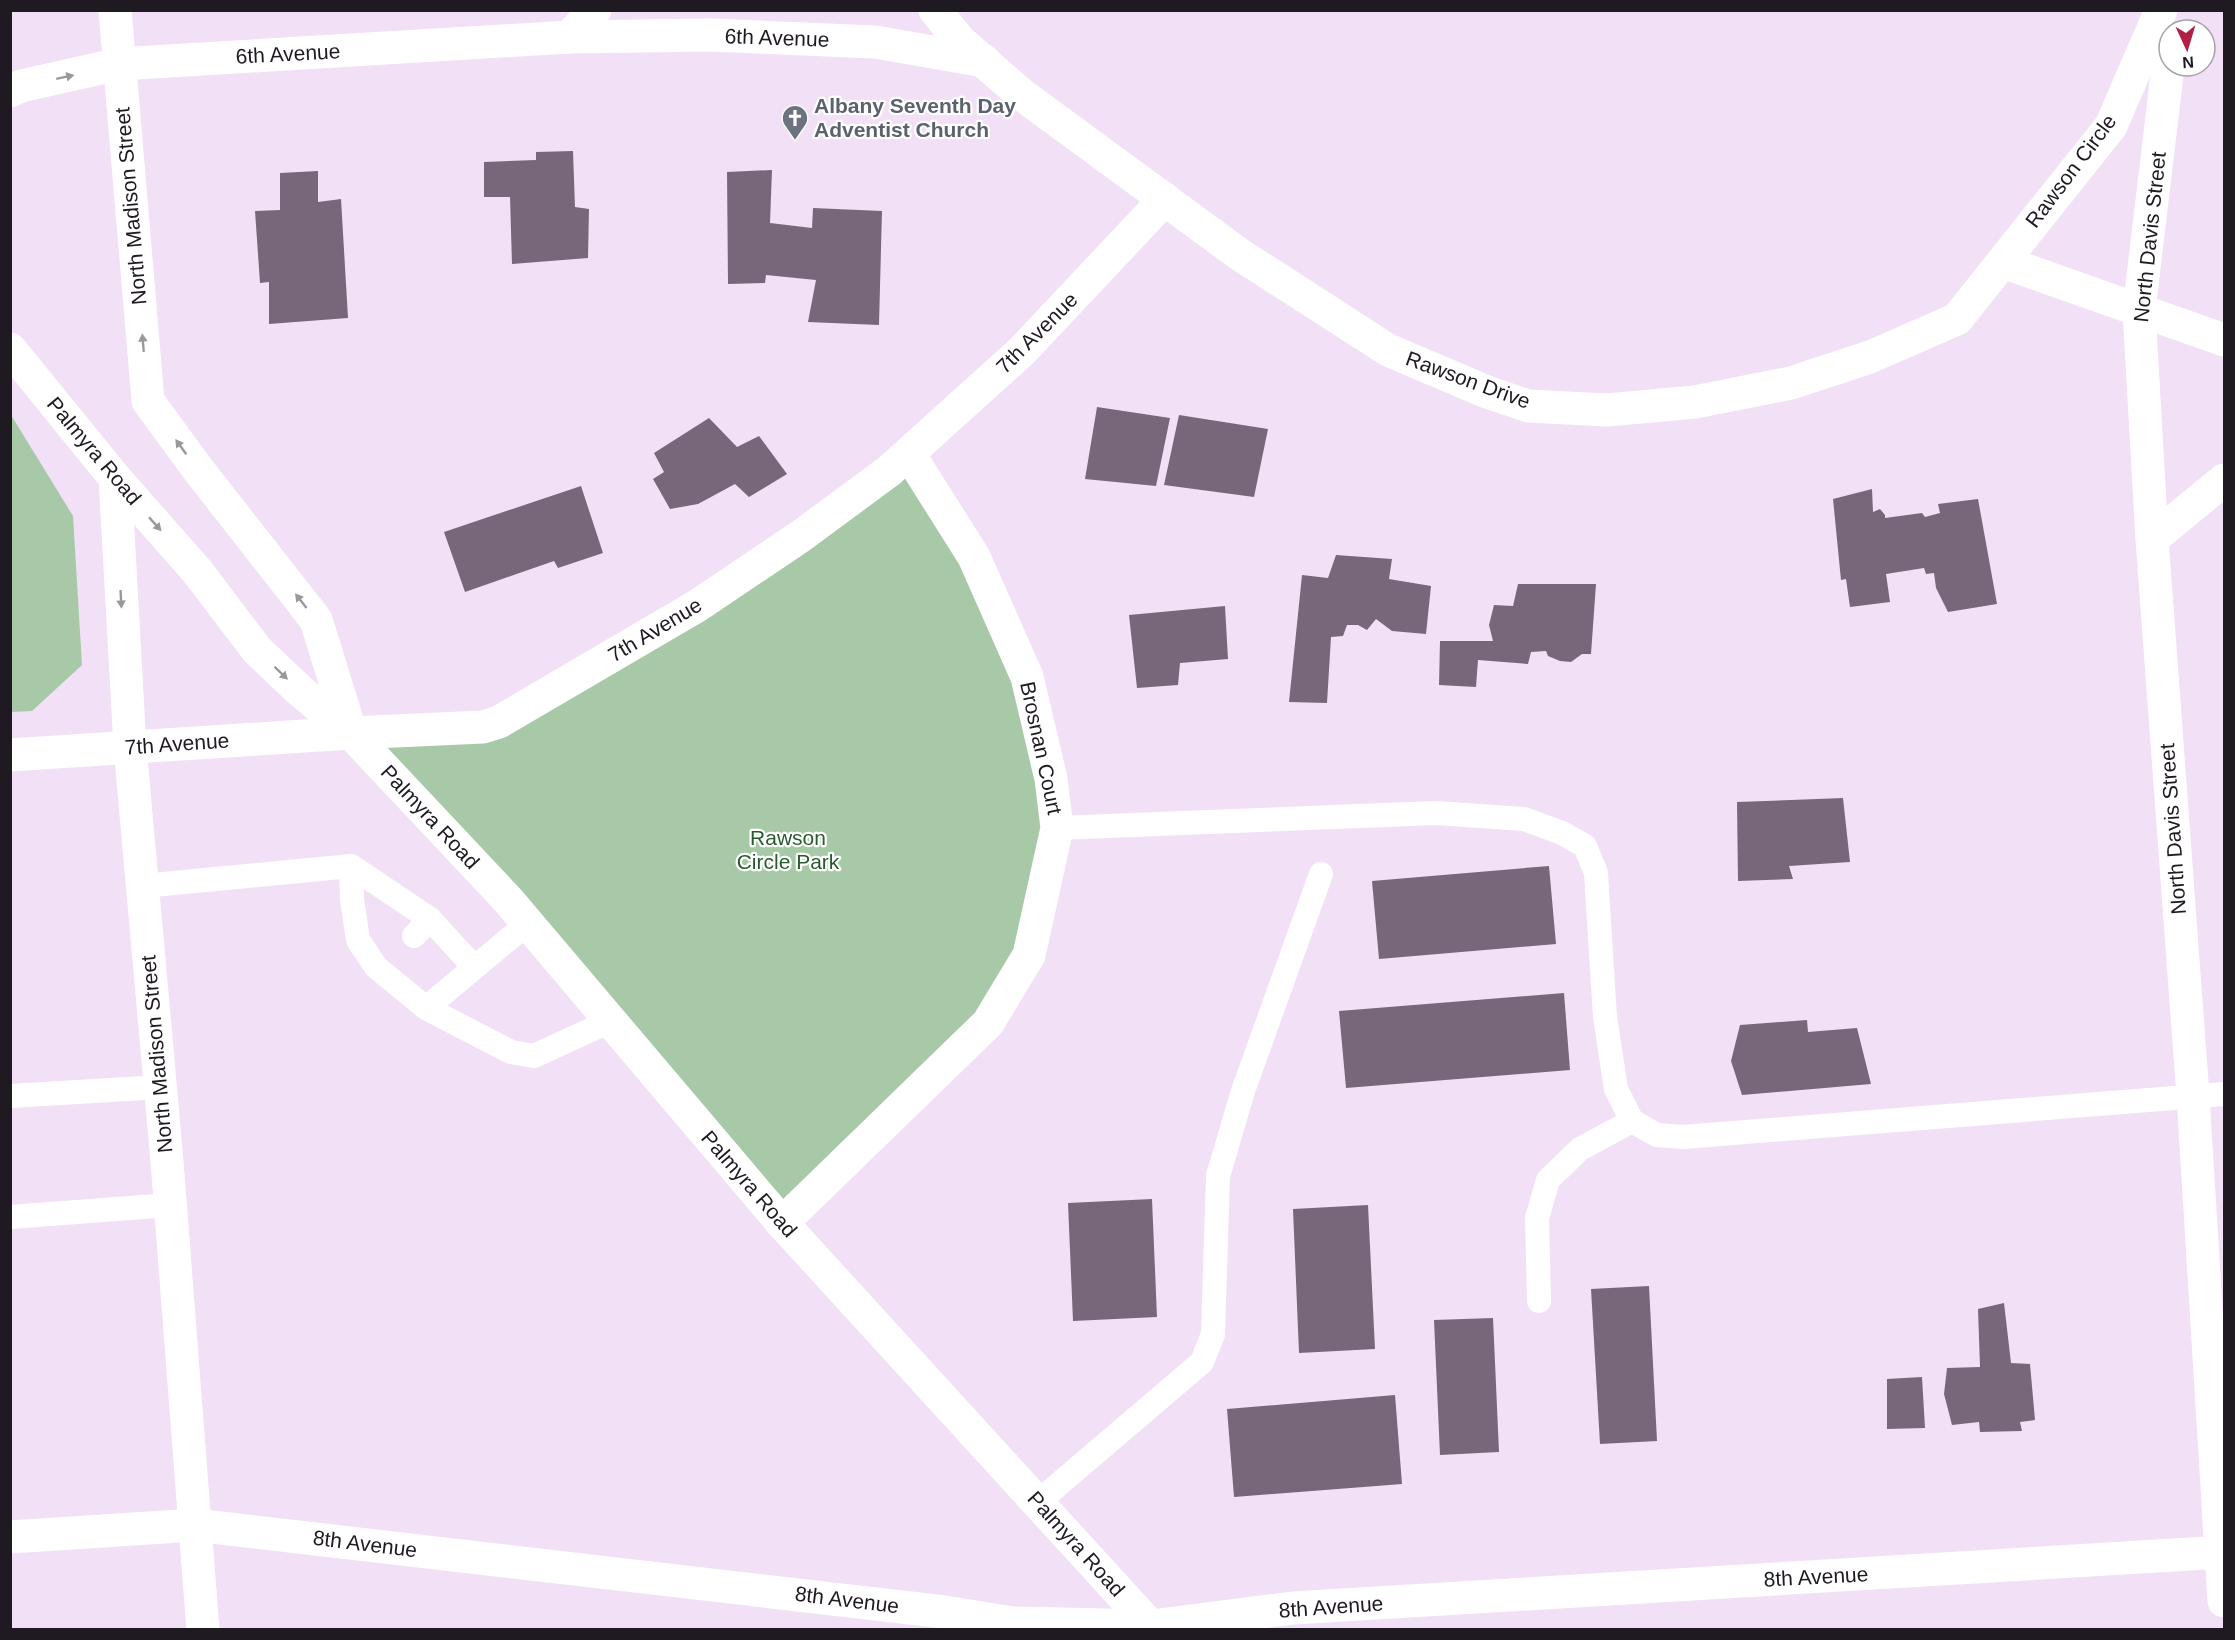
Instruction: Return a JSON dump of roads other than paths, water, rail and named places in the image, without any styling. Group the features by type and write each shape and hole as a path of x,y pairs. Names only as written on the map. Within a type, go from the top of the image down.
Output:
{"street":[{"name":"North Madison Street","path":"115,10 148,401"},
{"path":"569,37 595,10"},
{"name":"Rawson Drive","path":"935,10 960,41 1021,94 1239,254 1388,350 1487,392 1528,406 1607,410 1695,402 1791,383 1869,357 1957,319 2003,262"},
{"name":"Rawson Circle","path":"2003,262 2110,126 2161,10"},
{"name":"6th Avenue","path":"10,90 119,64 569,37 709,35 875,42 984,62"},
{"name":"North Davis Street","path":"2167,78 2139,310 2152,539 2209,1095 2208,1327 2224,1601"},
{"name":"7th Avenue","path":"10,755 351,733 483,727 499,722 697,606 801,536 889,471 1022,351 1165,199"},
{"path":"2003,262 2224,340"},
{"name":"Palmyra Road","path":"10,350 115,478 197,571 257,650 298,689 351,733 528,923 782,1223 1153,1628"},
{"name":"Palmyra Road","path":"148,401 197,468 316,620 351,733"},
{"name":"Brosnan Court","path":"782,1223 988,1023 1029,955 1057,828 1051,779 1027,677 974,557 909,454"},
{"name":"North Madison Street","path":"115,478 130,747 161,1087 203,1629"},
{"path":"2152,539 2224,480"},
{"name":"8th Avenue","path":"10,1537 195,1525 945,1612 1014,1623 1153,1628 1293,1608 2222,1552"}],"lane":[{"path":"1057,828 1436,813 1524,819 1562,833 1585,846 1596,873 1605,1017 1616,1089 1632,1121 1657,1135 1683,1137 2209,1095"},
{"path":"142,886 351,866 422,927 474,967"},
{"path":"351,866 352,899 358,940 426,1008 511,1052 534,1056 610,1021"},
{"path":"1038,1502 1202,1362 1213,1334 1218,1176 1243,1091 1321,873"},
{"path":"426,1008 528,923"},
{"path":"10,1096 161,1087"},
{"path":"1539,1301 1537,1218 1548,1180 1580,1149 1632,1121"},
{"path":"10,1216 170,1205"}],"place":[{"name":"Albany Seventh Day Adventist Church","path":"795,141"}],"park label":[{"name":"Rawson Circle Park","path":"788,850"}]}
